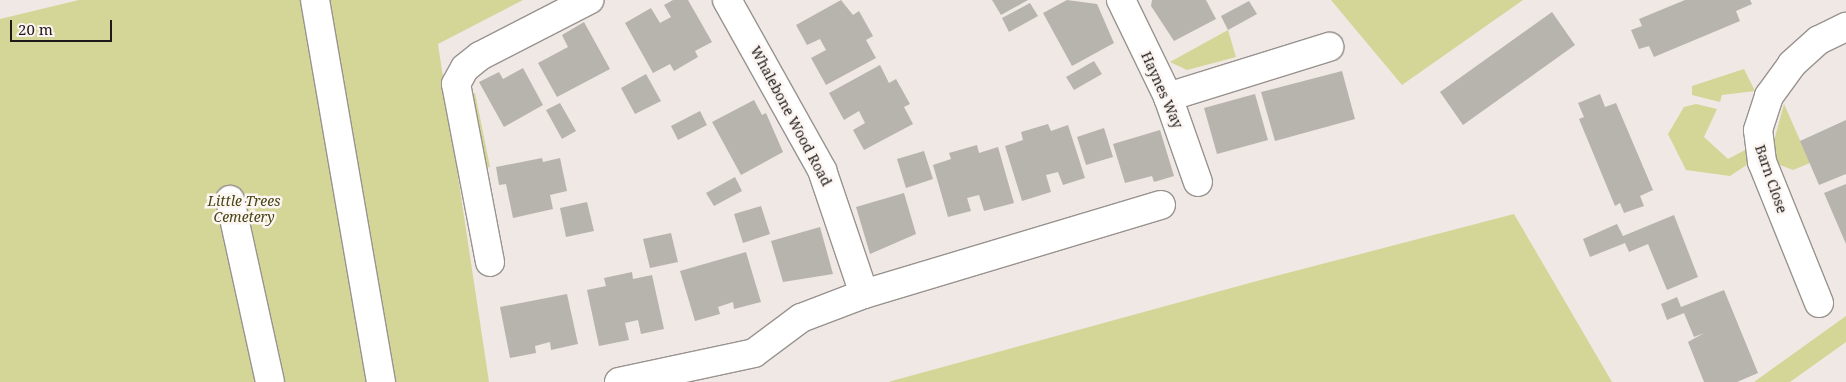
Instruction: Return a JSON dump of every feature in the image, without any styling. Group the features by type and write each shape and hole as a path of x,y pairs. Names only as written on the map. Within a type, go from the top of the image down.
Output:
{"street":[{"path":"315,0 381,382"},
{"path":"490,262 456,84 472,61 589,0"},
{"name":"Whalebone Wood Road","path":"727,0 822,170 864,294"},
{"name":"Haynes Way","path":"1121,0 1168,97 1198,182"},
{"name":"Barn Close","path":"1819,303 1762,162 1758,130 1770,96 1792,64 1819,40 1846,27"},
{"path":"1168,97 1329,47"},
{"path":"230,200 270,382"},
{"path":"619,382 754,353 801,318 864,294 1160,205"}],"green space":[{"name":"Little Trees Cemetery","path":"79,0 523,0 438,44 489,382 0,382 0,19"},
{"path":"1331,0 1523,0 1402,85"},
{"path":"1228,30 1236,57 1187,70 1170,62"},
{"path":"1744,69 1755,91 1722,95 1720,102 1692,95 1692,86"},
{"path":"475,93 490,167 482,168 468,97"},
{"path":"1696,104 1717,109 1704,137 1728,159 1747,149 1751,162 1730,176 1686,170 1668,134 1684,107"},
{"path":"1784,104 1810,163 1793,170 1775,163 1772,148"},
{"path":"1514,214 1612,382 888,382 1257,281"},
{"path":"1846,316 1846,342 1790,382 1754,382"}],"building":[{"path":"673,0 688,0 712,42 695,51 698,57 674,71 670,64 653,73 625,23 651,8 660,23 671,17 664,5"},
{"path":"841,0 853,15 859,11 873,36 866,40 876,58 826,85 811,58 826,50 820,39 807,45 796,25"},
{"path":"992,0 1028,0 1001,15"},
{"path":"1067,0 1097,4 1114,43 1072,66 1043,13"},
{"path":"1152,0 1206,0 1216,19 1174,41 1151,6"},
{"path":"1685,0 1750,0 1752,4 1736,11 1740,21 1654,57 1649,46 1639,49 1631,30 1642,26 1639,19"},
{"path":"1249,1 1257,14 1228,30 1221,16"},
{"path":"1030,3 1038,16 1009,32 1002,18"},
{"path":"1552,12 1575,45 1463,125 1440,92"},
{"path":"584,22 610,69 557,97 538,63 568,47 562,35"},
{"path":"1094,61 1102,74 1074,90 1066,77"},
{"path":"880,65 889,83 896,79 910,104 904,107 913,124 864,150 853,130 865,123 859,111 844,120 829,93"},
{"path":"523,68 543,105 504,127 479,82 499,72 503,79"},
{"path":"1342,71 1355,119 1275,141 1261,92"},
{"path":"646,74 661,101 635,114 621,88"},
{"path":"1255,94 1268,140 1217,154 1204,108"},
{"path":"1600,94 1605,107 1616,103 1653,190 1640,196 1644,206 1624,213 1620,203 1615,206 1579,119 1584,117 1578,103"},
{"path":"754,100 762,115 766,113 783,152 741,175 712,122"},
{"path":"560,103 576,131 562,139 546,110"},
{"path":"700,111 707,125 678,140 671,126"},
{"path":"1846,120 1846,174 1819,185 1800,141"},
{"path":"1048,124 1051,131 1068,125 1085,178 1063,185 1058,172 1046,175 1051,192 1022,201 1005,146 1023,140 1021,132"},
{"path":"1104,128 1113,157 1086,165 1077,137"},
{"path":"1160,130 1174,176 1154,182 1152,176 1125,183 1113,144"},
{"path":"977,145 979,153 998,147 1014,203 984,211 979,195 967,198 971,211 948,217 933,165 951,159 949,153"},
{"path":"924,151 933,179 906,188 897,159"},
{"path":"542,158 543,162 560,158 567,191 550,195 553,209 513,218 506,184 499,185 496,167"},
{"path":"735,177 742,191 714,206 706,193"},
{"path":"1846,184 1846,244 1824,193"},
{"path":"904,193 916,234 870,254 856,207"},
{"path":"587,202 594,231 566,237 560,208"},
{"path":"761,206 770,234 743,243 734,214"},
{"path":"1674,215 1698,277 1667,290 1648,244 1629,252 1625,243 1590,257 1583,239 1617,224 1623,236"},
{"path":"820,227 833,274 783,282 771,241"},
{"path":"671,233 678,262 650,268 643,239"},
{"path":"746,252 761,302 734,309 733,302 718,307 720,314 695,321 680,271"},
{"path":"632,272 633,279 652,275 664,329 641,334 638,320 625,323 629,340 599,346 587,290 606,286 604,278"},
{"path":"1724,290 1758,373 1737,382 1704,382 1688,342 1704,333 1694,337 1684,313 1667,320 1661,304 1677,297 1681,307"},
{"path":"567,294 578,344 551,350 550,342 535,346 536,353 510,358 500,307"}]}
